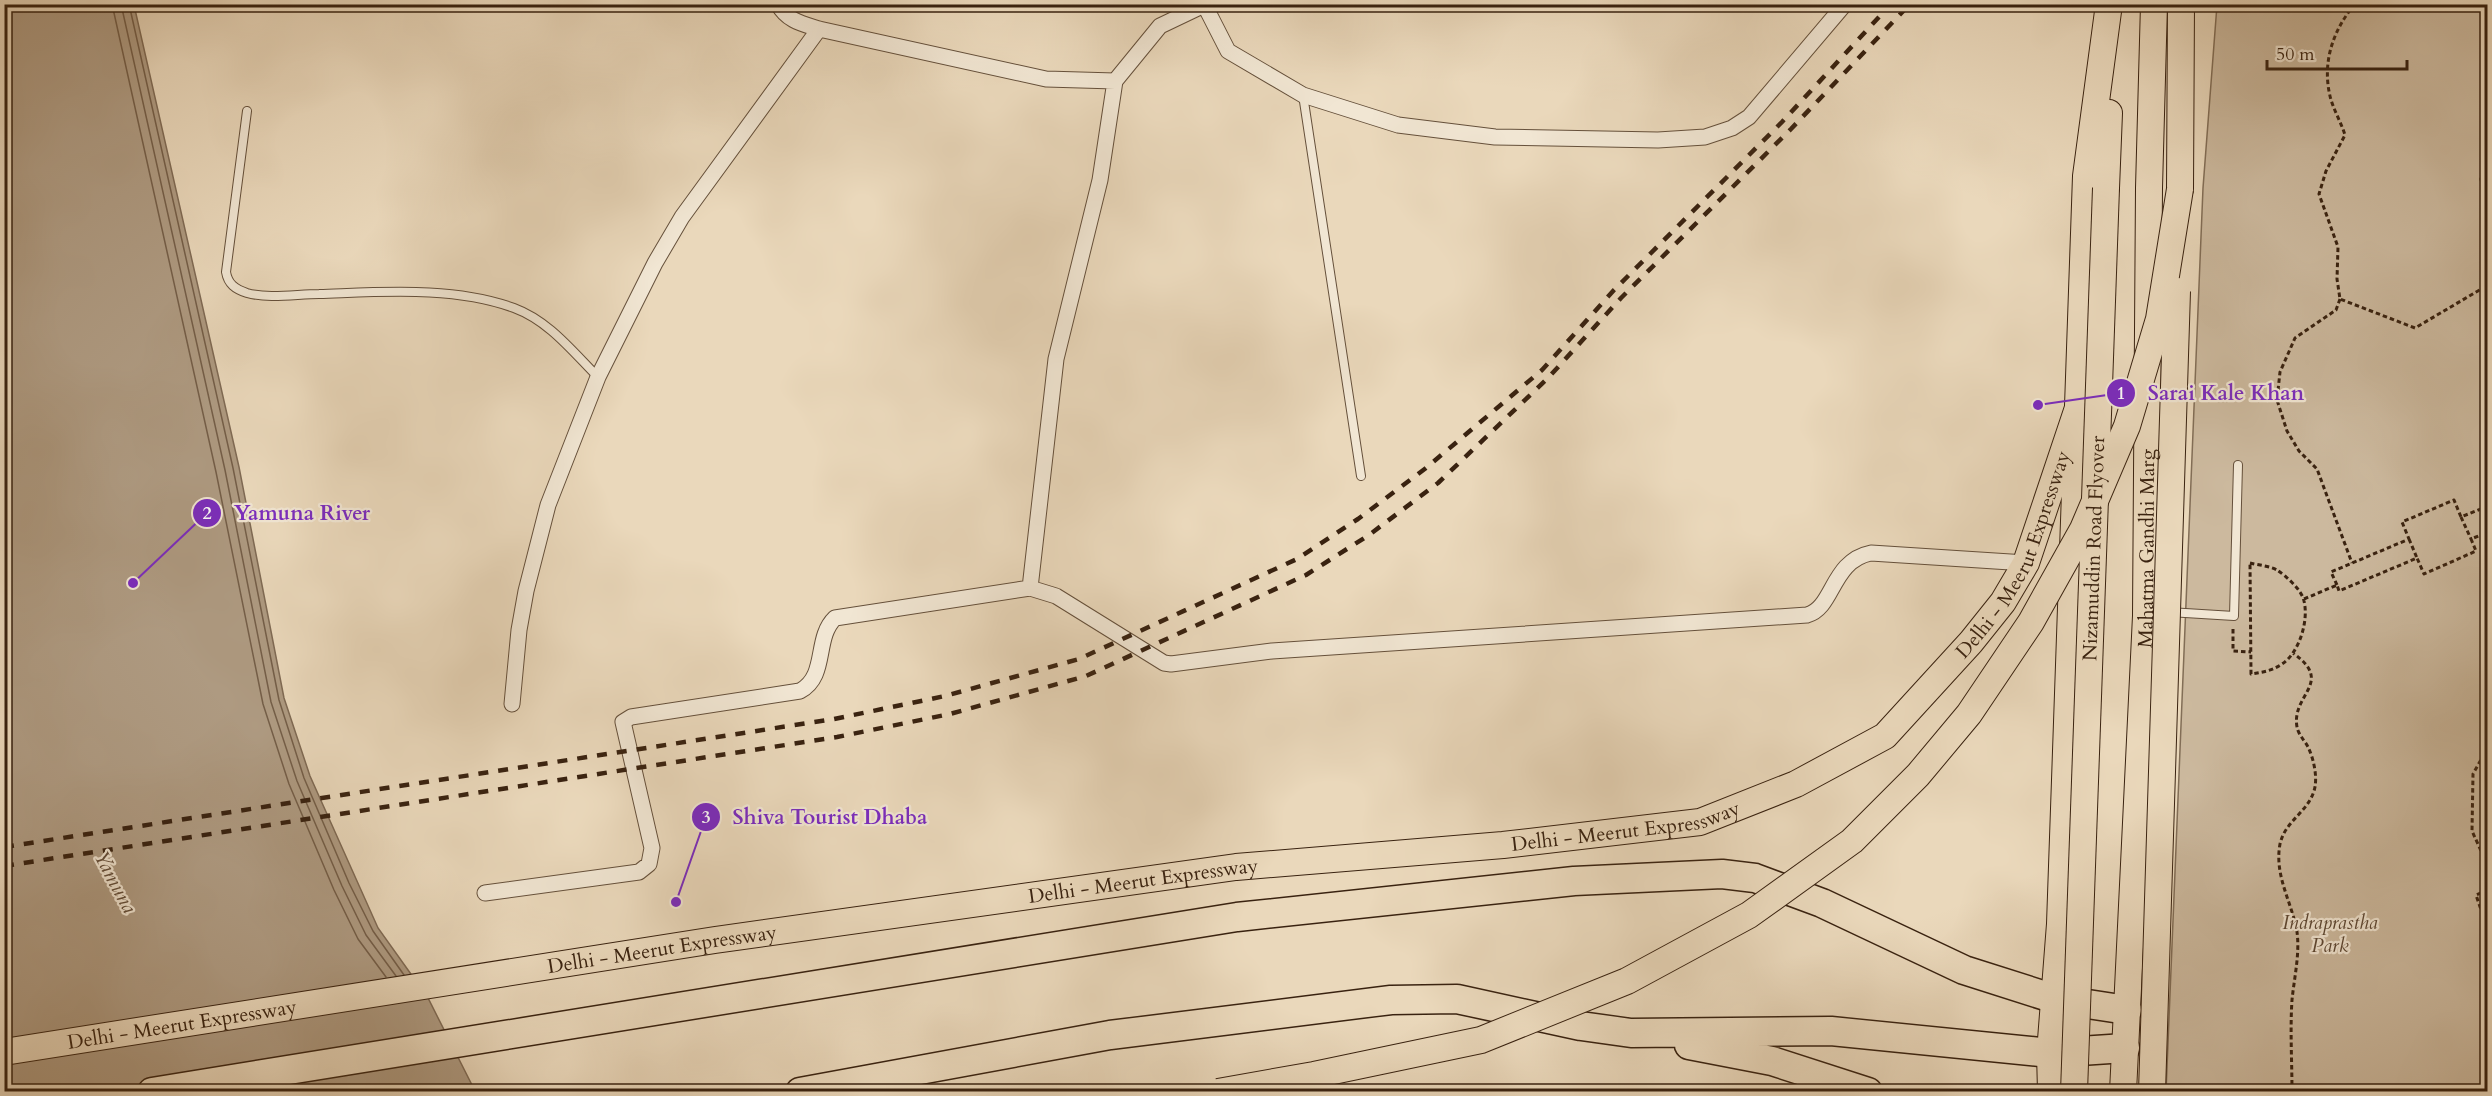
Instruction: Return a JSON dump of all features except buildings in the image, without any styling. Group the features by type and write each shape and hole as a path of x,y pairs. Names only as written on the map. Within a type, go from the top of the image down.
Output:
{"highway":[{"name":"Nizamuddin Road Flyover","path":"2074,1092 2111,4"},
{"path":"2051,1092 2050,1053 2055,999 2086,176 2111,4"},
{"name":"Mahatma Gandhi Marg","path":"2123,1092 2146,611 2149,188 2154,4"},
{"path":"2152,1092 2180,189 2181,4"},
{"path":"1218,1092 1314,1075 1481,1040 1637,975 1749,915 1852,841 1918,775 1969,714 2031,622 2083,529 2127,426 2159,319 2180,189"},
{"name":"Delhi - Meerut Expressway","path":"4,1052 715,940 1236,867 1503,845 1700,822 1796,784 1885,736 1971,642 2002,602 2026,563 2078,408"},
{"path":"152,1092 1237,917 1574,881 1722,874 1755,878 1799,895 1964,970 2055,999 2127,1010"},
{"path":"800,1092 1110,1035 1390,1000 1457,999 1581,1026 1631,1033 1772,1061 1868,1092"},
{"path":"1631,1033 1831,1031 2050,1053 2125,1048"}],"street":[{"path":"778,4 783,13 794,21 819,29 1046,79 1115,81"},
{"path":"1030,588 1052,383 1100,180 1115,81 1160,26 1204,5 1228,51 1303,95 1398,125 1495,137 1658,140 1705,137 1732,128 1749,117 1845,4"},
{"path":"512,704 519,630 526,591 548,505 597,377 655,263 682,217 819,29"},
{"path":"485,893 639,872 648,864 652,848 622,725 626,718 800,691 815,678 829,628 835,618 1030,588 1056,596 1164,663 1171,664 1284,650 1807,615 1817,611 1847,562 1858,555 1870,553 2026,563"}],"lane":[{"path":"1303,95 1361,476"},
{"path":"247,111 226,272 227,280 235,288 264,295 380,292 435,294 491,301 531,315 548,326 597,377"},
{"path":"2146,611 2234,616 2238,465"}],"path":[{"path":"2352,563 2317,468 2299,451 2287,431 2277,400 2280,372 2295,338 2336,310 2340,299 2337,279 2338,247 2319,194 2326,171 2345,135 2330,96 2330,48 2340,22 2355,4"},
{"path":"2487,155 2481,179 2487,221"},
{"path":"2340,299 2415,328 2487,285"},
{"path":"2454,500 2471,539 2476,551 2424,574 2402,522 2454,500"},
{"path":"2462,516 2487,506"},
{"path":"2471,539 2487,532"},
{"path":"2409,539 2331,572 2339,591 2417,558"},
{"path":"2250,563 2276,569 2294,585 2304,599 2300,637 2293,652 2284,663 2269,672 2252,674 2250,563"},
{"path":"2304,599 2337,585"},
{"path":"2487,614 2487,627"},
{"path":"2234,616 2233,651 2251,651"},
{"path":"2292,1092 2292,1003 2297,933 2278,866 2280,843 2287,824 2302,810 2314,791 2315,768 2309,750 2297,728 2298,711 2312,688 2312,675 2306,661 2293,652"},
{"path":"2487,747 2473,774 2472,831 2487,866"},
{"path":"2487,890 2476,895 2487,930"}],"green space":[{"name":"Indraprastha Park","path":"2217,5 2487,5 2487,1091 2166,1092 2203,188"}],"water":[{"name":"Yamuna","path":"5,5 134,5 239,467 284,698 310,776 378,928 428,998 475,1091 5,1092"}],"railway":[{"path":"4,847 834,719 945,696 1079,659 1297,559 1358,519 1426,468 1542,370 1614,290 1782,122 1891,4"},
{"path":"4,866 837,737 950,714 1086,676 1306,575 1369,535 1438,483 1548,378 1621,298 1791,129 1908,6"}],"place":[{"name":"Sarai Kale Khan","path":"2038,405"},
{"name":"Yamuna River","path":"133,583"},
{"name":"Shiva Tourist Dhaba","path":"676,902"}]}
